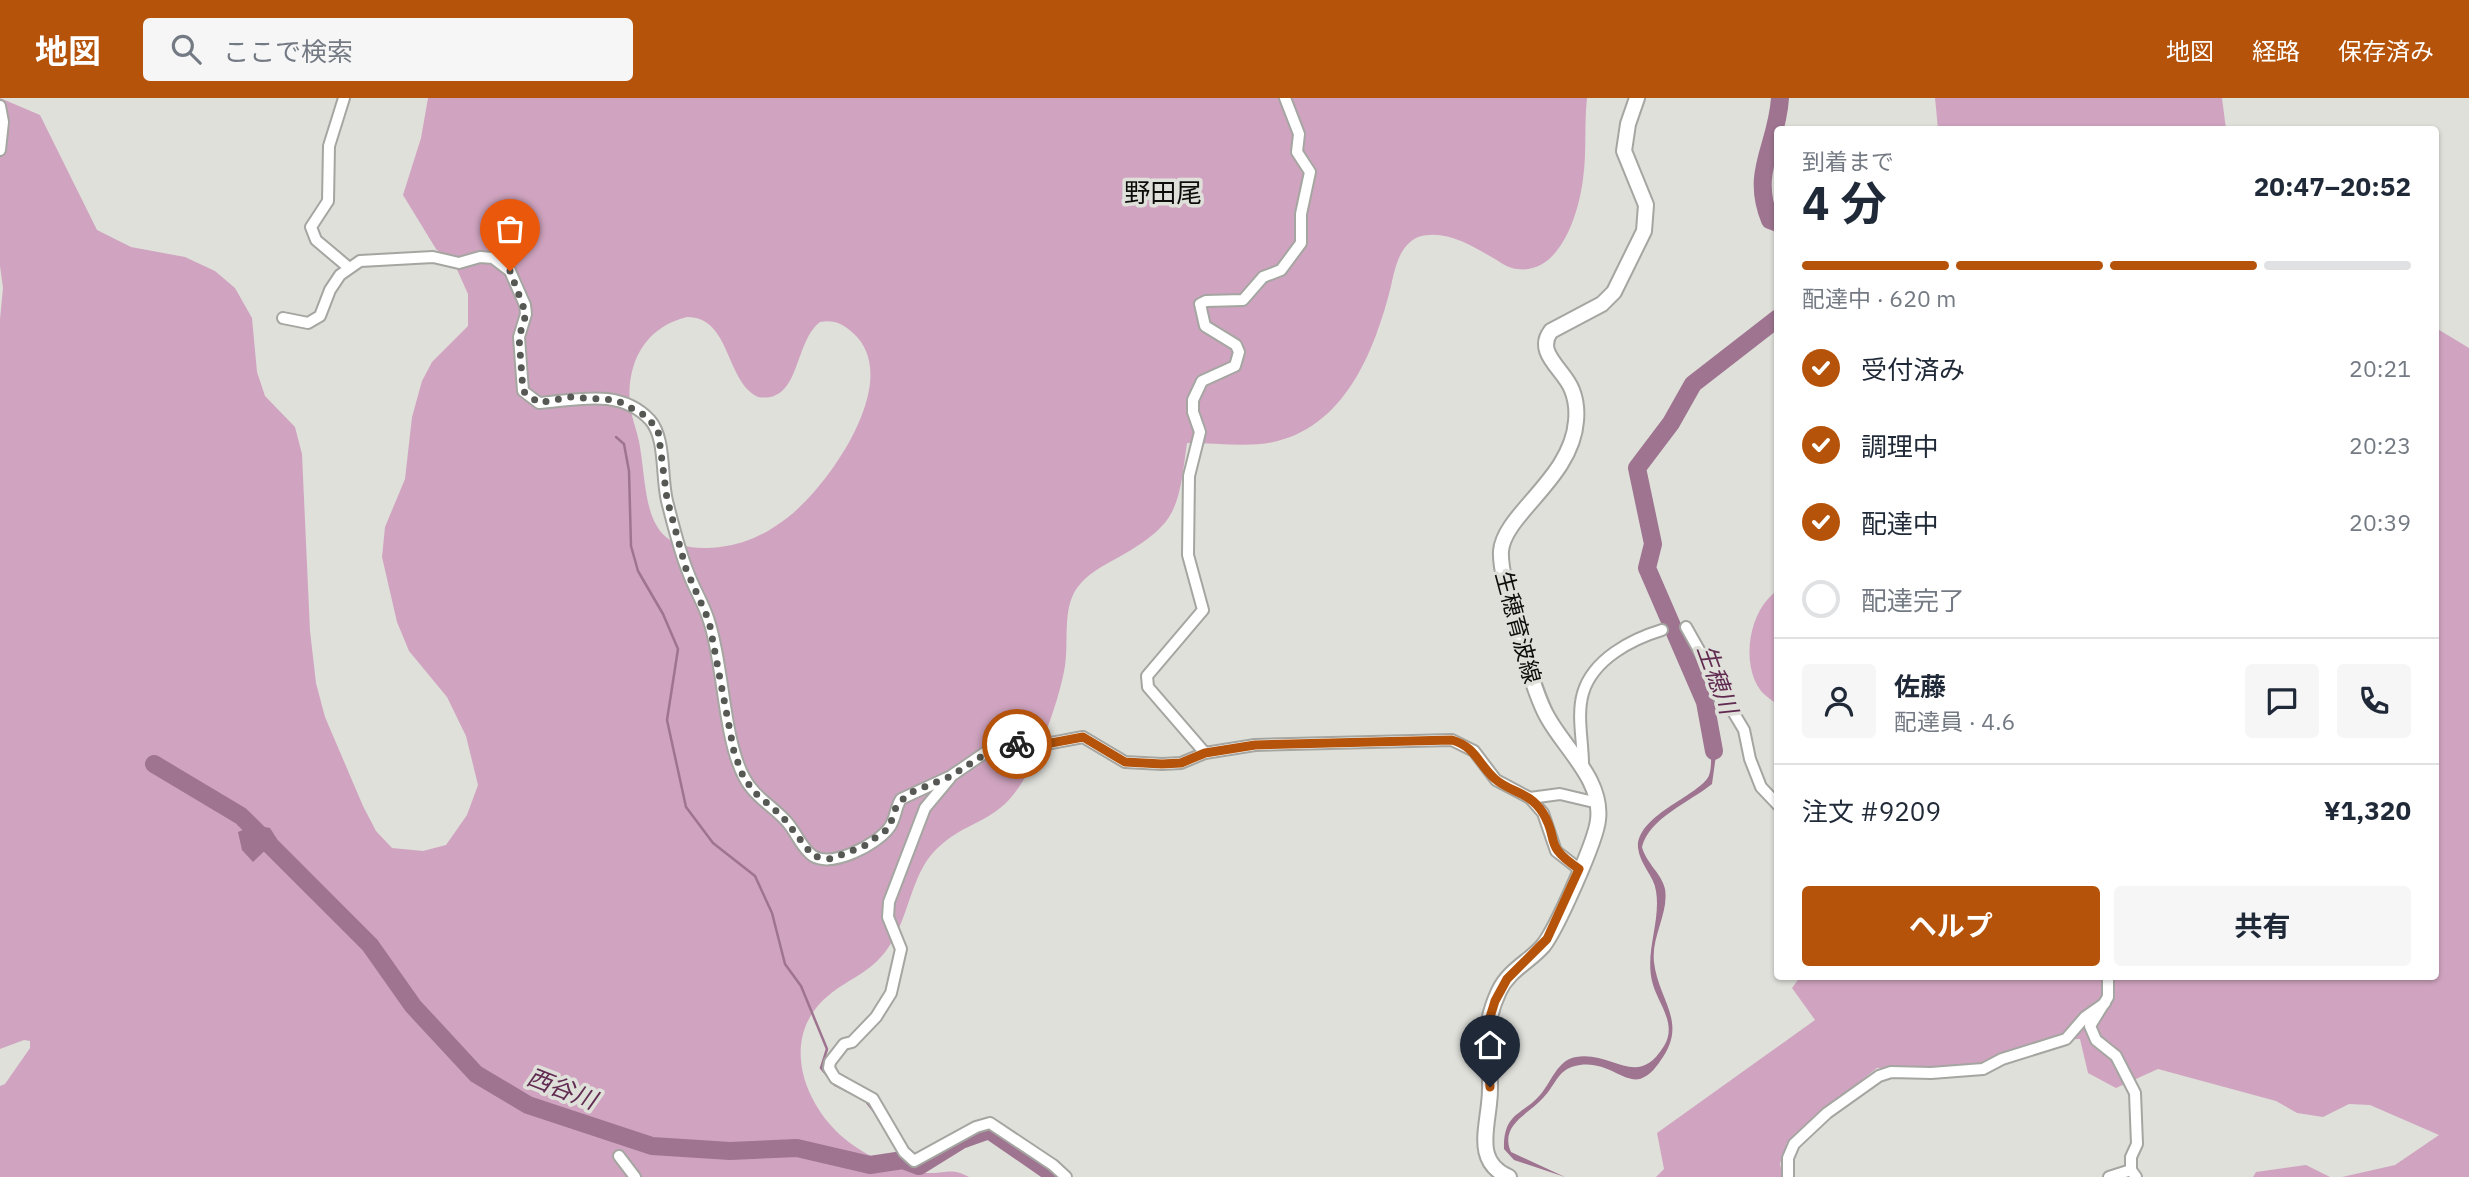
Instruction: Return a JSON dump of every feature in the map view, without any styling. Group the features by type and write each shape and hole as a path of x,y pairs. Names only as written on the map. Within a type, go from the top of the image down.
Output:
{"main road":[{"name":"生穂育波線","path":"1598,803 1583,770 1548,718 1539,698 1511,603 1501,552 1508,531 1555,474 1574,434 1576,407 1572,389 1549,356 1546,349 1547,336 1551,331 1602,303 1614,292 1644,232 1646,205 1624,150 1628,124 1637,98"},
{"path":"1509,1177 1491,1165 1485,1149 1490,1099 1486,1030 1500,989 1516,968 1547,939 1598,823 1598,803"}],"street":[{"path":"0,150 2,98"},
{"path":"344,98 329,146 328,204 311,227 316,240 348,267"},
{"path":"1205,753 1148,687 1147,676 1200,615 1204,605 1188,555 1189,476 1200,440 1192,405 1199,384 1235,366 1239,352 1236,345 1205,326 1200,304 1206,301 1243,300 1264,276 1280,270 1301,241 1301,214 1310,172 1297,152 1299,134 1285,98"},
{"path":"283,318 308,323 320,316 330,290 348,267 370,259 433,257 459,263 486,256 499,261 510,271 525,305 526,314 519,337 523,391 539,403 569,397 616,400 651,421 660,437 667,499 686,569 709,621 734,752 743,776 754,792 782,816 813,856 831,859 864,846 889,828 901,799 951,776 998,746 1035,746 1074,737 1090,739 1125,762 1181,763 1205,753 1255,745 1452,740 1477,754 1496,780 1530,798 1547,821 1556,852 1579,869"},
{"path":"1686,626 1708,666 1721,702 1732,710 1744,730 1750,759 1761,787 1774,801"},
{"path":"1583,770 1583,692 1590,680 1629,642 1662,630"},
{"path":"951,776 923,811 889,902 888,917 901,949 891,993 876,1017 852,1042 844,1044 830,1062 829,1068 835,1078 873,1099 904,1152 914,1161 976,1127 990,1124 1066,1177"},
{"path":"1530,798 1560,794 1598,803"},
{"path":"2108,980 2110,992 2090,1026 2096,1040 2116,1056 2135,1093 2137,1144 2131,1157 2133,1173 2109,1177"},
{"path":"1788,1177 1788,1158 1794,1144 1826,1113 1879,1076 1891,1072 1931,1073 1983,1069 2002,1059 2066,1039 2085,1017 2105,1003"},
{"path":"619,1156 635,1177"}],"shaded area":[{"path":"0,98 40,115 97,230 131,247 185,257 215,271 235,288 252,318 257,372 265,396 295,427 302,454 310,631 316,683 325,717 376,831 392,848 423,851 446,845 467,815 478,785 466,736 447,697 409,651 397,622 382,557 385,527 405,479 412,417 422,381 432,362 468,326 468,294 455,265 436,249 403,195 421,138 428,98 1587,98 1581,193 1564,241 1554,254 1542,264 1528,269 1512,268 1455,238 1436,235 1418,237 1406,246 1399,258 1384,312 1364,364 1333,408 1313,425 1289,437 1261,444 1187,443 1177,499 1165,523 1139,545 1091,574 1072,596 1065,666 1058,695 1042,742 1021,784 1003,806 953,836 932,854 917,879 903,919 890,945 876,962 829,995 813,1012 804,1031 801,1051 803,1072 809,1092 834,1129 858,1149 898,1167 928,1173 952,1172 969,1177 0,1177 0,1086 5,1084 30,1048 30,1041 24,1040 0,1049 0,319 3,288 0,266","holes":["687,317 701,320 712,327 739,378 747,389 758,397 772,397 782,391 795,370 811,332 820,322 838,323 853,333 867,353 870,377 866,404 855,431 840,458 804,503 771,529 747,541 729,546 695,548 676,543 663,534 654,522 645,488 639,442 630,405 630,390 635,361 649,338 672,322"]},
{"path":"1935,98 2222,98 2226,126 1938,126"},
{"path":"2439,330 2469,348 2469,1177 2342,1177 2395,1165 2439,1135 2370,1105 2349,1104 2323,1117 2297,1113 2276,1101 2158,1069 2116,1088 2088,1073 2080,1039 2045,1040 2004,1052 1979,1066 1877,1068 1811,1120 1787,1143 1780,1164 1783,1177 1656,1177 1664,1169 1657,1133 1815,1020 1792,988 1798,980 2439,980"},
{"path":"1774,594 1774,702 1763,693 1755,679 1750,652 1754,623"},
{"name":"生穂川","path":"1713,722 1718,741 1712,784 1661,819 1646,837 1642,847 1665,889 1665,907 1655,943 1654,962 1672,1021 1670,1044 1656,1067 1640,1079 1628,1078 1599,1066 1580,1065 1566,1069 1548,1093 1512,1127 1508,1143 1511,1152 1565,1177 1514,1160 1504,1149 1510,1121 1534,1102 1569,1059 1590,1057 1624,1066 1644,1065 1654,1059 1668,1038 1668,1021 1650,970 1657,914 1656,891 1638,848 1640,837 1655,818 1707,779 1711,768"},
{"path":"255,825 270,828 277,839 253,862 242,850 238,832"},
{"path":"2306,1165 2330,1177 2253,1177 2256,1172"}],"waterway":[{"name":"生穂川","path":"1775,126 1780,98"},
{"name":"生穂川","path":"1774,131 1766,159 1763,187 1770,220 1774,222"},
{"name":"生穂川","path":"1714,751 1705,702 1647,568 1653,544 1637,468 1671,423 1693,384 1774,321"},
{"path":"616,437 624,444 629,471 631,546 638,571 663,614 678,649 667,720 686,807 713,843 755,876 772,913 785,964 801,986 827,1049 821,1068 835,1085 847,1091"},
{"name":"西谷川","path":"154,764 241,816 370,945 413,1006 476,1074 528,1105 652,1146 730,1151 797,1148 870,1165 903,1160 919,1166 961,1140 989,1130 1057,1177"},
{"path":"865,1100 876,1114"}],"way so far":[{"path":"510,271 525,305 526,314 519,337 523,391 539,403 569,397 616,400 646,416 658,430 667,499 686,569 709,621 729,714 734,752 743,776 754,792 782,816 813,856 831,859 864,846 889,828 901,799 951,776 989,750 1008,743 1017,744"}],"district":[{"name":"野田尾","path":"1163,192"}],"route":[{"path":"1017,744 1035,746 1063,738 1083,737 1125,762 1162,764 1181,763 1205,753 1255,745 1452,740 1470,748 1496,780 1520,790 1530,798 1547,821 1556,852 1579,869 1542,947 1516,968 1500,989 1495,1001 1485,1038 1490,1087"}]}
